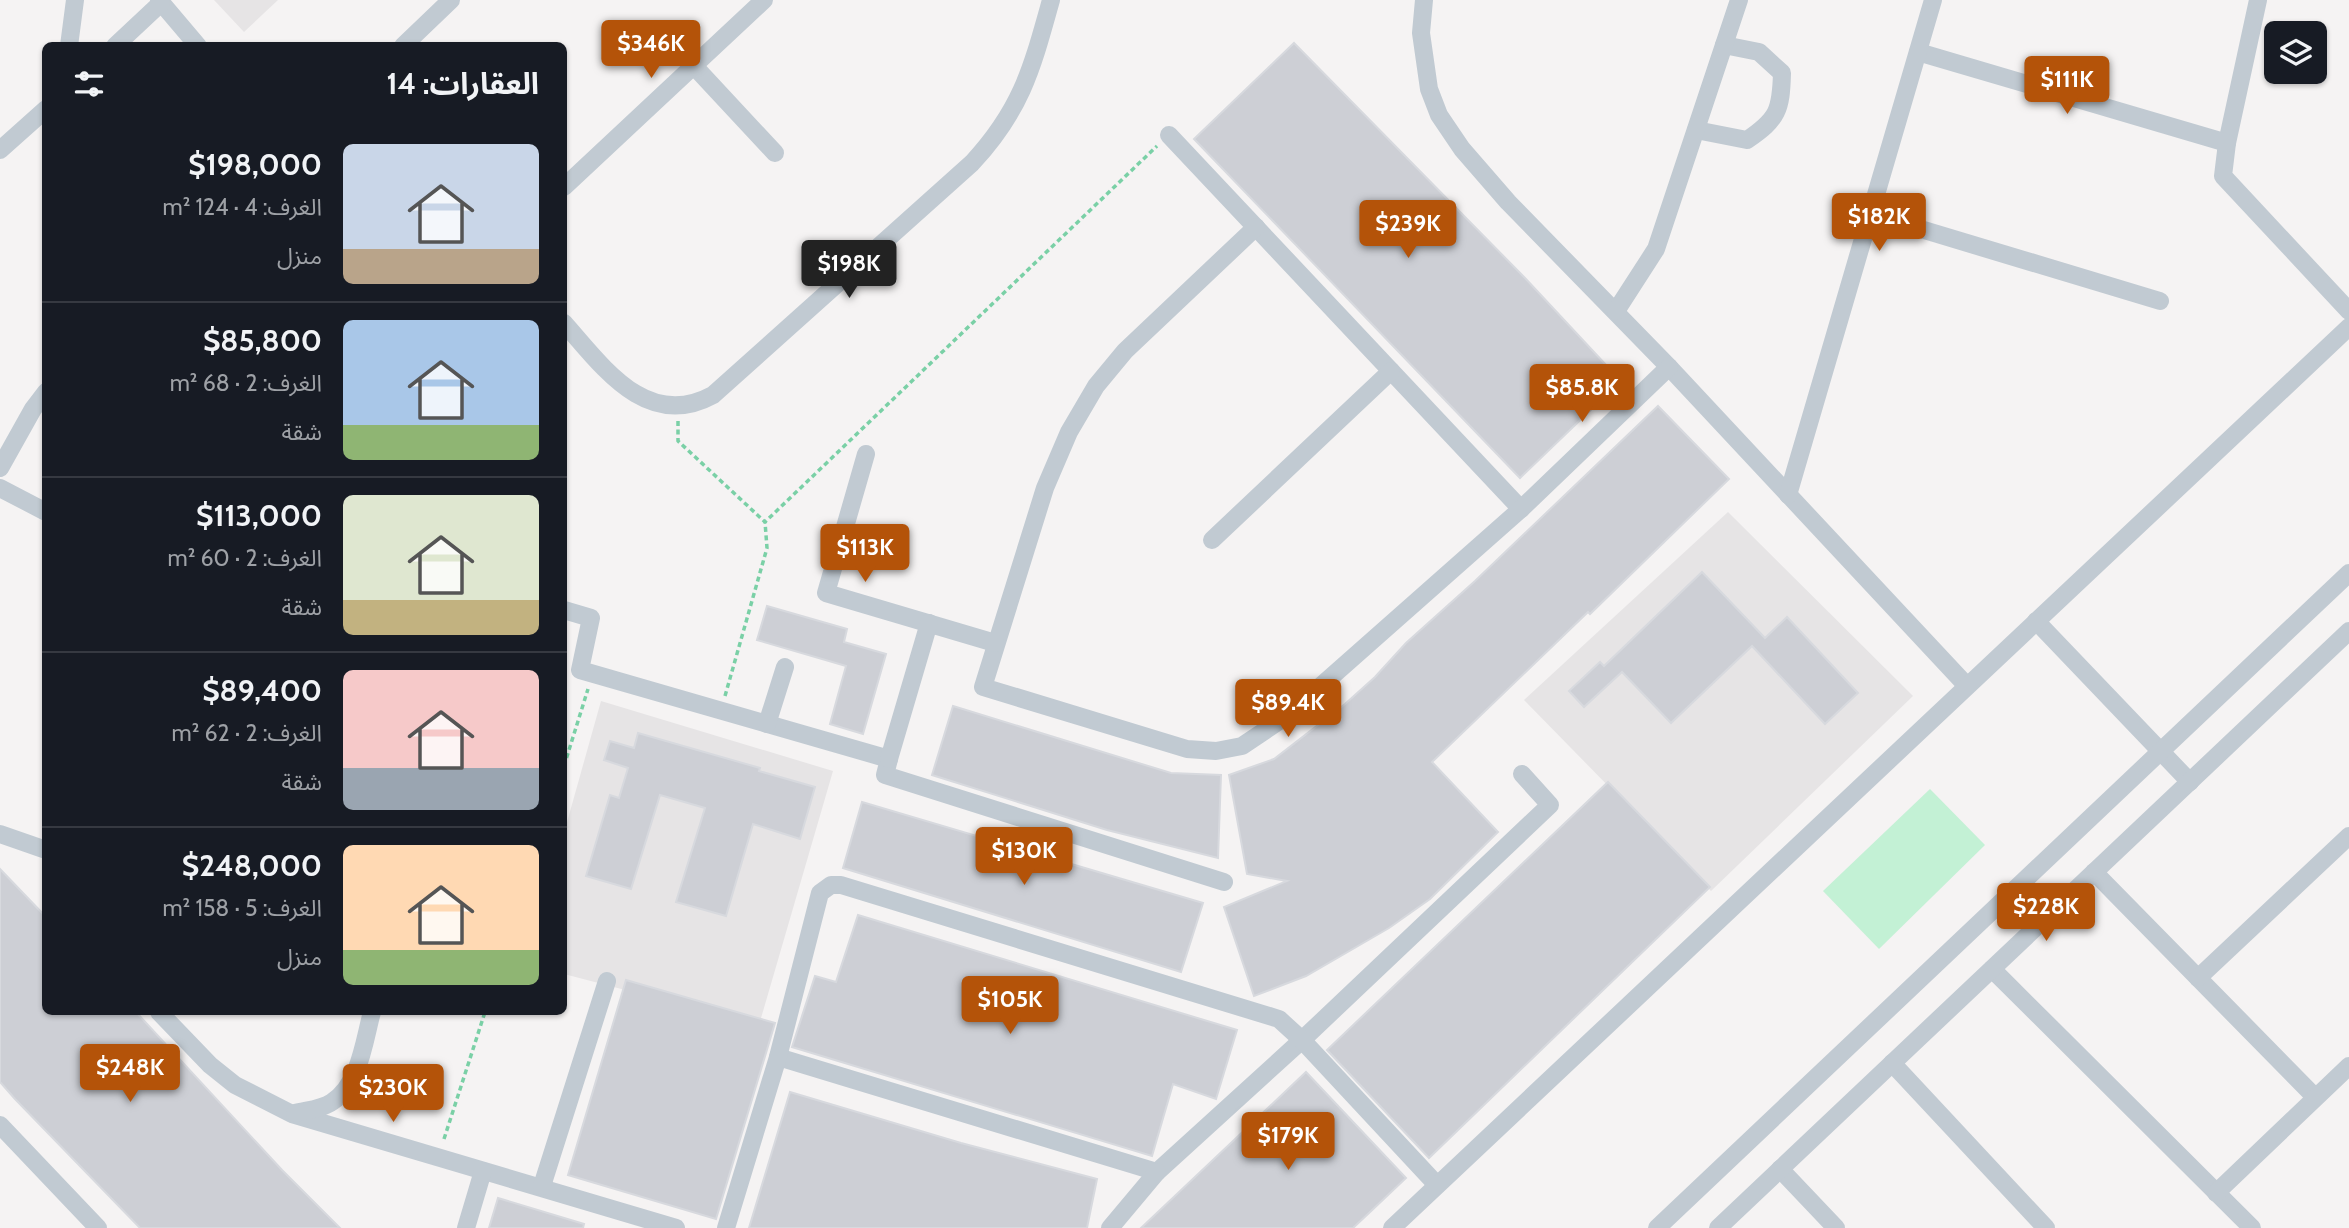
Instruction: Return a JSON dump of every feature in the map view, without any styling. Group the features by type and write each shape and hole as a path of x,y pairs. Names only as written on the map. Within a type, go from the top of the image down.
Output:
{"street":[{"path":"70,42 75,0"},
{"path":"567,184 764,0"},
{"path":"567,326 630,391 656,404 678,406 701,401 725,387 972,163 1005,124 1034,62 1051,0"},
{"path":"1424,0 1421,33 1425,70 1434,103 1449,132 1475,166 1669,367 1967,686"},
{"path":"1616,312 1656,249 1739,0"},
{"path":"1788,495 1933,0"},
{"path":"2258,0 2227,143 2223,176 2349,311"},
{"path":"119,42 160,1 195,42"},
{"path":"407,42 445,2"},
{"path":"1696,130 1747,141 1766,127 1781,102 1782,73 1759,52 1724,45"},
{"path":"1918,51 2227,143"},
{"path":"694,66 775,153"},
{"path":"0,150 42,113"},
{"path":"1169,135 1521,509"},
{"path":"1871,214 2160,301"},
{"path":"1256,227 1125,351 1096,386 1069,432 1045,488 983,687 1187,750 1216,751 1242,746 1288,715 1521,509 1669,367"},
{"path":"1392,1228 2349,327"},
{"path":"1212,540 1391,371"},
{"path":"0,468 42,397"},
{"path":"866,454 826,593 995,643"},
{"path":"0,488 42,510"},
{"path":"1657,1228 2349,573"},
{"path":"567,611 591,618 580,670 889,759"},
{"path":"2036,621 2190,782"},
{"path":"929,623 885,775 1224,882"},
{"path":"1718,1228 2349,631"},
{"path":"767,723 785,667"},
{"path":"1110,1228 1157,1172 1302,1040 1550,805 1522,774"},
{"path":"0,834 42,849"},
{"path":"2198,978 2349,836"},
{"path":"2094,872 2315,1097"},
{"path":"726,1228 778,1057 820,893 831,885 841,885 1279,1019 1302,1040 1437,1185"},
{"path":"1992,969 2252,1228"},
{"path":"542,1186 607,981"},
{"path":"162,1015 234,1085 292,1114 542,1186 676,1228"},
{"path":"292,1114 331,1103 348,1084 355,1071 371,1015"},
{"path":"778,1057 1157,1172"},
{"path":"1892,1063 2046,1228"},
{"path":"2216,1192 2349,1066"},
{"path":"0,1125 98,1228"},
{"path":"1780,1169 1836,1228"},
{"path":"466,1228 483,1171"}],"path":[{"path":"765,522 1169,135"},
{"path":"678,406 678,441 765,522 767,548 721,710"},
{"path":"567,756 593,674"},
{"path":"438,1158 484,1015"}],"shaded area":[{"path":"214,0 278,0 244,32"},
{"path":"1728,512 1913,696 1711,891 1524,700"},
{"path":"601,701 833,771 759,1025 567,975 567,822"}],"green space":[{"path":"1930,789 1985,845 1879,949 1823,891"}],"building":[{"path":"1294,43 1525,278 1621,381 1520,478 1194,139"},
{"path":"1658,406 1729,479 1432,762 1498,832 1430,899 1389,928 1306,976 1254,996 1224,907 1287,881 1247,874 1229,775 1274,759 1345,704 1375,677 1406,643 1475,581"},
{"path":"1702,572 1765,638 1787,617 1858,693 1825,724 1752,646 1671,723 1622,672 1584,707 1569,691 1600,662 1604,666"},
{"path":"767,606 847,629 844,642 886,654 863,734 830,724 846,666 757,640"},
{"path":"953,706 1171,773 1221,775 1218,858 1107,830 932,775"},
{"path":"638,733 760,768 759,771 815,787 800,839 753,824 726,916 676,902 705,808 660,795 631,889 586,876 610,795 619,798 628,768 604,760 610,741 634,748"},
{"path":"1608,782 1710,887 1429,1158 1327,1050"},
{"path":"862,802 1203,903 1181,972 843,868"},
{"path":"0,869 42,913 42,1015 139,1015 282,1170 340,1228 140,1228 0,1082"},
{"path":"858,915 1237,1030 1216,1099 1173,1084 1152,1156 792,1047 815,976 836,982"},
{"path":"626,980 775,1023 716,1219 568,1175"},
{"path":"1306,1072 1406,1178 1369,1213 1353,1228 1141,1228"},
{"path":"790,1092 961,1143 1097,1179 1087,1228 749,1228"},
{"path":"498,1198 584,1224 583,1228 489,1228"}]}
